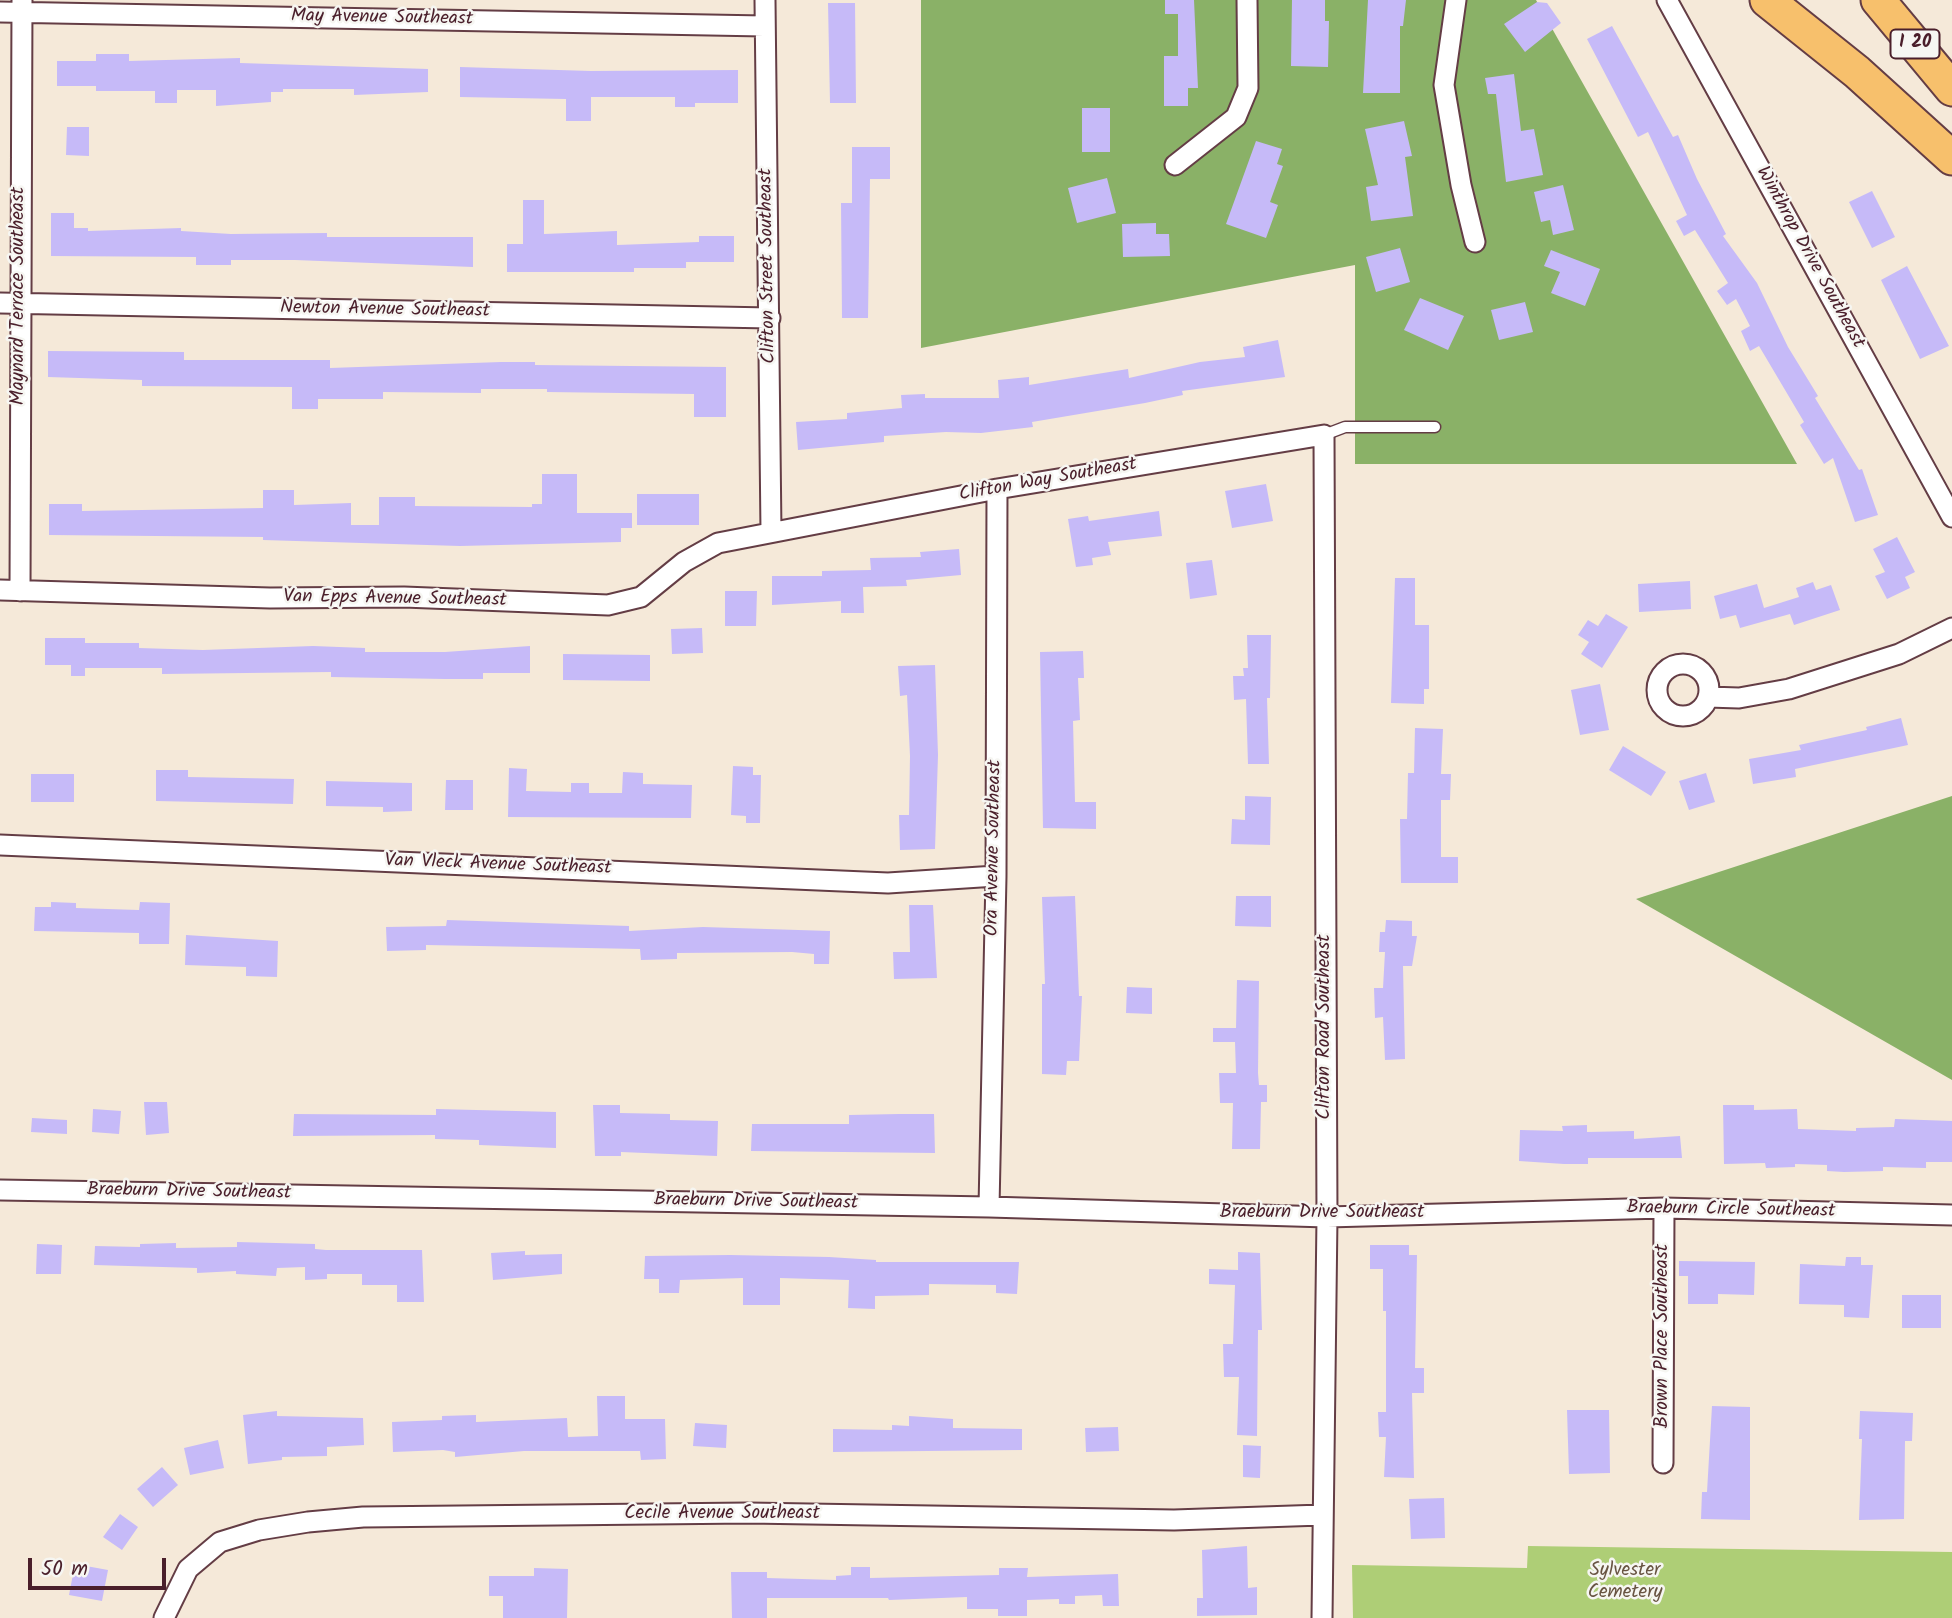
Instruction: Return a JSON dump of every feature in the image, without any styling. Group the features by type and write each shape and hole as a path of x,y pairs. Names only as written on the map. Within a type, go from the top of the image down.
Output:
{"highway":[{"path":"1767,0 1857,72 1952,158"},
{"name":"I 20","path":"1878,0 1952,89"}],"street":[{"name":"Clifton Street Southeast","path":"765,0 771,532"},
{"path":"1175,164 1236,117 1248,88 1247,0"},
{"path":"1456,0 1444,85 1461,185 1475,242"},
{"name":"Winthrop Drive Southeast","path":"1667,0 1952,517"},
{"name":"May Avenue Southeast","path":"0,12 22,6 764,26"},
{"name":"Maynard Terrace Southeast","path":"10,591 10,303 22,6"},
{"name":"Newton Avenue Southeast","path":"10,303 770,318"},
{"name":"Clifton Way Southeast","path":"771,532 997,489 1324,435"},
{"name":"Clifton Road Southeast","path":"1322,1618 1327,1217 1324,435"},
{"name":"Ora Avenue Southeast","path":"989,1207 996,876 997,489"},
{"name":"Van Epps Avenue Southeast","path":"10,591 270,598 404,597 608,605 640,597 684,562 718,543 771,532"},
{"path":"1708,697 1739,698 1789,689 1899,654 1952,628"},
{"name":"Van Vleck Avenue Southeast","path":"0,845 888,883 996,876"},
{"name":"Braeburn Drive Southeast","path":"0,1190 989,1207 1327,1217 1511,1212"},
{"name":"Braeburn Circle Southeast","path":"1511,1212 1664,1208 1952,1215"},
{"name":"Brown Place Southeast","path":"1663,1463 1664,1208"},
{"name":"Cecile Avenue Southeast","path":"164,1618 188,1569 219,1542 258,1530 363,1517 749,1513 1174,1520 1322,1515"}],"lane":[{"path":"1324,435 1345,428 1435,427"}],"green space":[{"path":"921,0 1536,0 1797,464 1355,464 1355,265 921,348"},
{"path":"1952,796 1952,1080 1636,899"},
{"name":"Sylvester Cemetery","path":"1528,1546 1952,1552 1952,1618 1353,1618 1352,1565 1527,1568"}],"building":[{"path":"1165,0 1194,0 1198,88 1188,88 1188,106 1164,106 1164,56 1178,56 1178,14 1165,14"},
{"path":"1292,0 1325,0 1325,21 1329,21 1328,67 1291,66"},
{"path":"1368,0 1406,0 1403,26 1400,26 1400,93 1363,93"},
{"path":"1537,2 1547,3 1561,23 1525,52 1504,24"},
{"path":"828,3 855,3 856,103 830,103"},
{"path":"1612,26 1673,137 1678,135 1726,234 1723,236 1757,283 1788,347 1818,396 1815,398 1859,470 1862,469 1878,515 1855,522 1833,458 1824,464 1800,425 1804,422 1759,346 1750,351 1741,331 1750,326 1736,299 1727,305 1717,291 1728,283 1695,230 1684,236 1676,221 1687,215 1648,132 1638,137 1587,39"},
{"path":"96,54 129,54 129,61 240,58 240,63 428,69 428,92 354,95 354,89 283,89 283,92 271,92 271,102 216,106 216,90 177,90 177,103 155,103 155,91 96,91 96,86 57,86 57,61 96,61"},
{"path":"460,67 591,71 738,70 738,103 695,103 695,107 675,107 675,97 591,97 591,121 566,121 566,99 460,97"},
{"path":"1514,74 1521,131 1534,129 1543,175 1506,182 1496,94 1488,94 1485,78"},
{"path":"1082,108 1110,108 1110,152 1082,152"},
{"path":"1404,121 1412,156 1405,157 1413,216 1371,221 1366,187 1378,185 1365,129"},
{"path":"67,127 89,127 89,156 66,155"},
{"path":"1256,141 1282,149 1277,164 1283,166 1270,202 1278,205 1266,238 1226,224"},
{"path":"852,147 890,147 890,179 870,179 868,318 842,318 841,203 852,203"},
{"path":"1107,178 1116,213 1077,223 1068,188"},
{"path":"1563,185 1574,230 1553,235 1550,220 1541,222 1534,192"},
{"path":"1872,191 1895,237 1872,248 1849,202"},
{"path":"523,200 544,200 544,234 617,231 617,245 699,242 699,236 734,236 734,262 686,262 686,268 634,268 634,272 507,272 507,244 523,244"},
{"path":"51,213 74,213 74,228 88,228 88,231 181,228 181,231 231,234 327,233 327,237 473,237 473,267 295,260 231,260 231,265 196,265 196,257 51,256"},
{"path":"1156,223 1156,234 1169,234 1170,256 1123,257 1122,224"},
{"path":"1400,248 1410,282 1376,292 1366,257"},
{"path":"1551,250 1600,269 1585,306 1551,293 1560,272 1544,266"},
{"path":"1907,266 1949,346 1920,359 1881,280"},
{"path":"1420,298 1464,316 1448,350 1404,330"},
{"path":"1525,302 1533,332 1499,340 1491,310"},
{"path":"1278,340 1285,377 1182,391 1183,395 1145,403 1032,422 1033,427 981,433 884,436 884,442 798,450 796,422 847,419 847,413 902,408 901,395 925,394 925,398 999,398 998,380 1029,377 1029,385 1128,369 1129,378 1200,362 1245,357 1243,347"},
{"path":"48,351 184,352 184,360 330,360 330,368 501,362 535,362 535,365 726,367 726,417 694,417 694,394 547,392 547,389 481,389 481,393 383,392 383,399 318,399 318,409 292,409 292,387 142,386 142,380 48,377"},
{"path":"542,474 577,474 577,513 632,513 632,528 621,528 621,542 460,546 263,540 263,537 49,535 49,504 82,504 82,511 263,508 263,490 294,490 294,505 351,503 351,525 379,525 379,497 415,497 415,506 532,507 532,504 542,504"},
{"path":"1266,484 1273,521 1232,528 1225,491"},
{"path":"637,494 699,494 699,525 637,525"},
{"path":"1159,511 1162,536 1108,542 1111,555 1092,558 1093,565 1076,567 1068,519 1088,516 1089,521"},
{"path":"1897,537 1915,572 1905,577 1910,588 1887,599 1875,576 1885,572 1873,549"},
{"path":"959,549 961,575 906,580 907,586 863,587 864,613 841,613 841,601 772,605 772,576 822,576 822,571 871,570 870,558 921,557 920,552"},
{"path":"1212,560 1217,595 1190,599 1186,563"},
{"path":"1395,578 1415,578 1415,625 1429,625 1429,689 1424,689 1424,704 1391,703"},
{"path":"1690,581 1691,609 1639,612 1638,584"},
{"path":"1813,582 1816,590 1831,585 1840,610 1794,625 1790,614 1740,628 1736,615 1720,619 1714,596 1757,584 1764,608 1799,597 1796,588"},
{"path":"725,591 757,591 756,626 725,626"},
{"path":"1606,614 1628,627 1602,668 1581,654 1589,642 1578,635 1588,620 1598,626"},
{"path":"702,628 703,653 672,654 671,629"},
{"path":"1247,635 1271,635 1270,698 1267,698 1269,764 1248,764 1246,699 1234,700 1233,676 1244,676 1243,668 1248,668"},
{"path":"45,638 85,638 85,643 139,643 139,648 203,650 313,646 365,648 365,652 445,652 530,646 530,673 483,673 483,679 445,679 331,677 331,672 162,674 162,668 85,668 85,676 71,676 71,665 45,665"},
{"path":"1083,651 1084,678 1078,678 1080,720 1073,721 1075,802 1096,802 1096,829 1043,828 1040,652"},
{"path":"563,654 650,655 650,681 563,680"},
{"path":"935,665 938,755 935,849 900,850 899,815 909,815 910,756 907,695 900,696 898,666"},
{"path":"1600,684 1609,730 1580,735 1571,690"},
{"path":"1901,718 1908,745 1795,769 1796,777 1753,784 1749,759 1801,750 1799,745 1867,730 1866,727"},
{"path":"1415,728 1443,729 1441,774 1451,774 1450,800 1441,800 1441,857 1458,857 1458,883 1401,883 1400,819 1407,819 1408,773 1414,773"},
{"path":"1623,746 1666,772 1651,796 1609,770"},
{"path":"733,766 753,767 753,775 761,775 760,823 746,823 746,816 731,815"},
{"path":"509,768 527,769 526,791 571,792 571,783 589,783 589,793 622,793 623,772 643,773 643,784 692,785 691,818 508,817"},
{"path":"156,770 188,770 188,777 294,779 293,804 156,801"},
{"path":"1706,773 1715,802 1689,810 1679,781"},
{"path":"31,774 74,774 74,802 31,802"},
{"path":"446,780 473,780 473,810 445,810"},
{"path":"326,781 412,783 412,811 383,812 383,807 326,806"},
{"path":"1245,796 1271,797 1270,845 1231,844 1232,819 1245,820"},
{"path":"1075,896 1079,996 1082,996 1079,1061 1067,1061 1066,1075 1042,1074 1042,984 1045,984 1042,897"},
{"path":"1236,896 1271,896 1271,927 1235,926"},
{"path":"51,902 76,903 76,908 139,910 140,902 170,903 169,944 139,944 139,933 34,931 35,907 51,907"},
{"path":"909,905 933,905 937,978 894,979 893,952 910,952"},
{"path":"447,920 629,926 629,931 703,927 830,931 829,964 814,964 814,954 792,952 677,953 677,959 641,960 640,949 426,945 426,950 387,951 386,927 446,926"},
{"path":"1386,920 1412,921 1412,936 1417,936 1412,966 1403,966 1405,1059 1385,1060 1383,1017 1375,1018 1374,988 1383,988 1385,952 1379,952 1380,932 1385,932"},
{"path":"186,935 278,941 277,977 246,976 246,967 185,965"},
{"path":"1237,980 1259,981 1258,1073 1259,1085 1267,1085 1267,1102 1261,1102 1260,1149 1232,1149 1233,1103 1220,1103 1219,1073 1236,1073 1235,1042 1213,1042 1213,1028 1236,1028"},
{"path":"1127,987 1152,988 1152,1014 1126,1013"},
{"path":"144,1102 167,1102 169,1133 146,1135"},
{"path":"593,1105 620,1105 620,1113 670,1114 670,1120 718,1121 717,1156 621,1152 621,1156 595,1156"},
{"path":"1723,1105 1754,1105 1754,1110 1797,1109 1798,1129 1856,1131 1856,1128 1894,1127 1895,1119 1952,1121 1952,1162 1926,1162 1926,1168 1883,1167 1883,1171 1844,1172 1827,1171 1827,1165 1795,1164 1795,1167 1766,1168 1765,1163 1724,1164"},
{"path":"93,1109 121,1111 119,1134 92,1132"},
{"path":"436,1109 556,1112 556,1148 479,1145 479,1140 435,1139 435,1135 293,1136 294,1114 436,1115"},
{"path":"934,1114 935,1153 751,1151 752,1124 849,1124 849,1115"},
{"path":"32,1118 67,1120 67,1134 31,1132"},
{"path":"1587,1125 1587,1132 1634,1131 1634,1139 1680,1136 1682,1158 1588,1158 1588,1164 1519,1161 1520,1130 1563,1131 1562,1126"},
{"path":"237,1242 315,1244 315,1249 326,1250 422,1250 424,1302 397,1302 397,1285 362,1285 362,1274 327,1274 327,1279 305,1280 305,1267 277,1268 276,1276 236,1274 236,1271 197,1273 197,1268 94,1265 95,1246 140,1247 140,1244 176,1243 176,1248 237,1247"},
{"path":"37,1244 62,1245 61,1274 36,1274"},
{"path":"1370,1245 1409,1245 1409,1255 1417,1255 1415,1368 1424,1368 1424,1393 1412,1393 1414,1478 1384,1477 1386,1437 1379,1437 1378,1412 1386,1412 1386,1311 1383,1311 1383,1269 1370,1269"},
{"path":"525,1251 525,1255 562,1254 562,1274 493,1280 491,1253"},
{"path":"1238,1252 1260,1253 1262,1330 1258,1330 1257,1436 1237,1435 1239,1377 1224,1377 1223,1344 1233,1344 1235,1285 1209,1284 1209,1269 1238,1270"},
{"path":"645,1256 829,1257 876,1262 1019,1262 1017,1294 996,1293 996,1285 929,1284 929,1295 875,1296 875,1309 848,1308 849,1280 780,1278 780,1305 743,1305 743,1278 680,1280 679,1293 659,1293 659,1279 644,1279"},
{"path":"1846,1257 1861,1257 1861,1265 1873,1265 1869,1318 1844,1317 1844,1305 1799,1304 1800,1264 1845,1266"},
{"path":"1679,1261 1755,1262 1754,1295 1718,1294 1718,1304 1688,1304 1688,1276 1679,1276"},
{"path":"1902,1295 1941,1295 1941,1328 1902,1328"},
{"path":"597,1396 625,1396 625,1419 665,1419 666,1459 641,1460 640,1451 524,1451 455,1457 455,1452 443,1450 393,1452 392,1422 442,1420 442,1416 476,1415 476,1422 567,1418 568,1437 598,1436"},
{"path":"1712,1406 1750,1407 1750,1520 1701,1519 1702,1492 1707,1492"},
{"path":"1567,1410 1609,1410 1610,1473 1569,1474"},
{"path":"277,1411 277,1416 363,1418 364,1445 327,1447 327,1456 282,1457 282,1460 248,1464 243,1415"},
{"path":"1860,1411 1913,1413 1912,1441 1905,1441 1904,1519 1859,1520 1862,1439 1859,1439"},
{"path":"909,1416 953,1419 953,1428 1022,1429 1022,1450 833,1452 833,1429 892,1430 892,1425 909,1426"},
{"path":"695,1423 727,1425 726,1448 693,1446"},
{"path":"1118,1427 1119,1451 1086,1452 1085,1428"},
{"path":"218,1440 224,1468 190,1475 184,1448"},
{"path":"1243,1445 1261,1446 1260,1478 1243,1477"},
{"path":"162,1467 178,1485 153,1507 137,1489"},
{"path":"1444,1498 1445,1538 1411,1539 1409,1499"},
{"path":"120,1514 138,1527 122,1550 103,1537"},
{"path":"1247,1546 1248,1588 1257,1587 1257,1615 1197,1616 1197,1598 1203,1598 1202,1550"},
{"path":"75,1564 108,1570 102,1601 69,1595"},
{"path":"851,1567 870,1567 870,1578 999,1575 999,1568 1028,1568 1027,1577 1118,1574 1119,1606 1103,1606 1102,1595 1075,1596 1075,1604 1059,1604 1059,1599 1027,1600 1027,1616 998,1616 998,1609 967,1609 967,1597 889,1600 767,1598 767,1618 732,1618 731,1572 767,1572 767,1578 836,1580 836,1576 851,1575"},
{"path":"534,1568 568,1569 567,1618 503,1618 503,1596 489,1596 489,1576 534,1576"}]}
